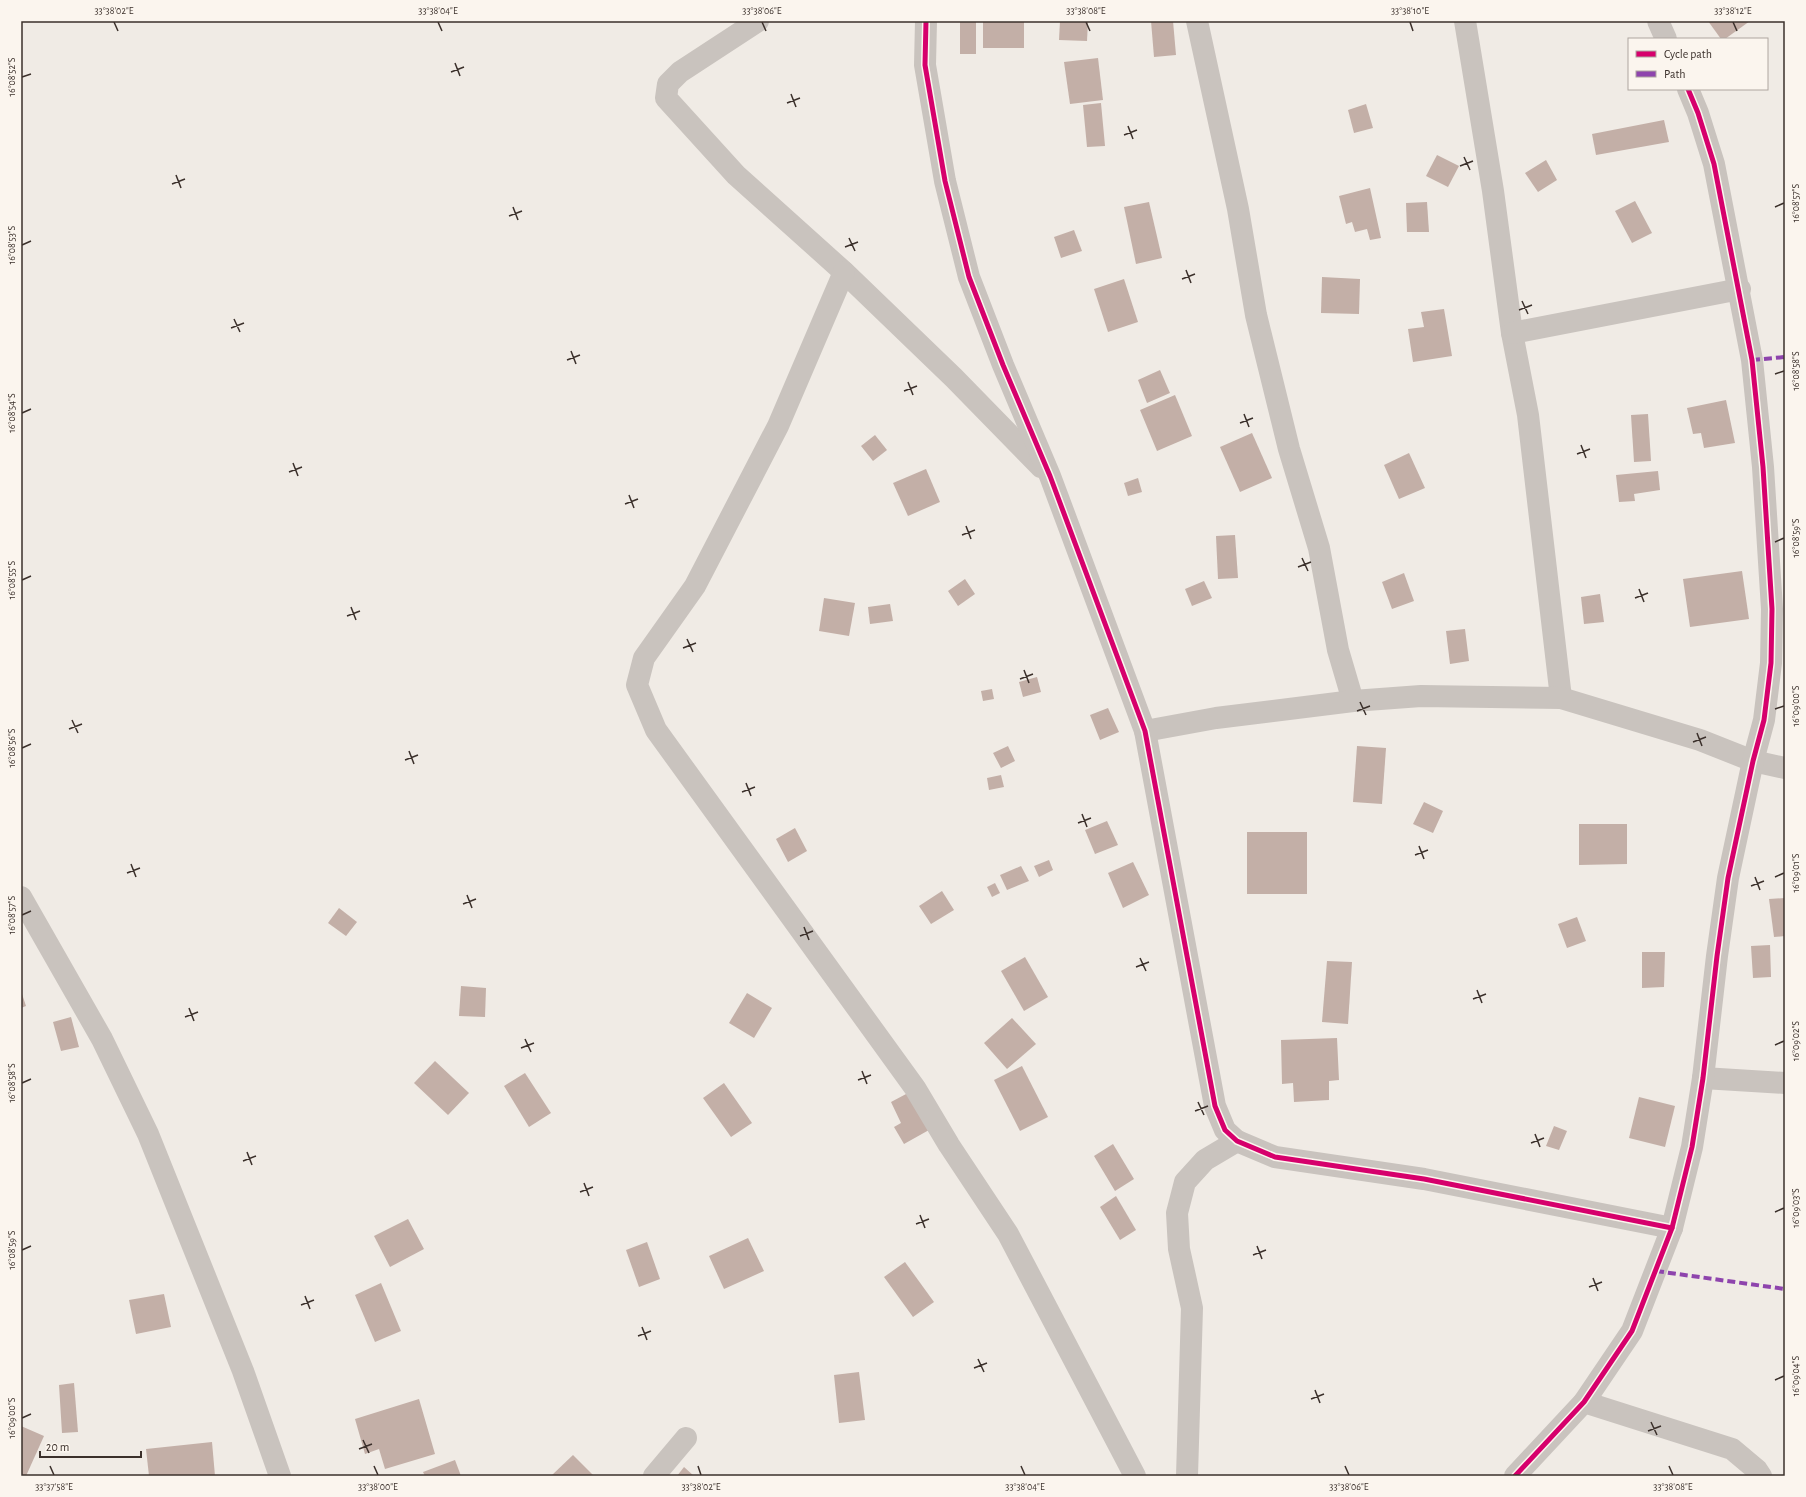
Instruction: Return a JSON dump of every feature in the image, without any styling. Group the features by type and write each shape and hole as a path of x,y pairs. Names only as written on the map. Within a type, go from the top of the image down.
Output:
{"street":[{"path":"758,21 680,72 668,84 666,98 736,175 844,272 954,378 1050,476"},
{"path":"926,21 925,65 939,150 945,181 969,277 1003,365 1050,476 1144,731 1215,1106 1225,1130 1237,1141 1276,1157 1424,1179 1672,1228"},
{"path":"1197,21 1238,209 1256,315 1289,449 1318,548 1338,650 1353,701"},
{"path":"1465,21 1493,192 1512,333 1528,416 1561,698"},
{"path":"1658,21 1666,38"},
{"path":"1515,1476 1584,1402 1632,1331 1672,1228 1692,1147 1704,1078 1717,956 1728,878 1753,761 1765,713 1771,664 1772,608 1763,468 1756,390 1740,289 1714,164 1698,113 1688,90"},
{"path":"844,272 778,426 696,586 644,658 637,685 656,730 915,1088 949,1145 1008,1234 1135,1476"},
{"path":"1512,333 1740,289"},
{"path":"1144,731 1216,718 1353,701 1421,696 1561,698 1700,740 1753,761 1785,768"},
{"path":"21,897 27,920 102,1039 148,1134 243,1370 280,1476"},
{"path":"1704,1078 1785,1083"},
{"path":"1187,1476 1192,1308 1179,1249 1177,1213 1185,1182 1205,1160 1237,1141"},
{"path":"1584,1402 1732,1449 1758,1470 1761,1476"},
{"path":"654,1476 686,1438"}],"building":[{"path":"960,21 976,21 976,54 960,54"},
{"path":"983,21 1024,21 1024,48 983,48"},
{"path":"1060,21 1088,21 1087,41 1059,40"},
{"path":"1151,21 1173,21 1176,55 1154,57"},
{"path":"1708,21 1750,21 1726,38 1720,38"},
{"path":"1098,58 1103,100 1070,104 1064,62"},
{"path":"1101,103 1105,146 1087,147 1083,105"},
{"path":"1366,104 1373,128 1354,133 1348,110"},
{"path":"1664,120 1669,142 1596,155 1592,134"},
{"path":"1437,155 1459,166 1448,187 1426,176"},
{"path":"1546,160 1557,180 1538,192 1525,173"},
{"path":"1370,188 1381,238 1370,240 1367,229 1355,232 1352,222 1346,224 1339,196"},
{"path":"1635,201 1652,233 1632,243 1615,211"},
{"path":"1149,202 1162,258 1136,264 1124,207"},
{"path":"1427,202 1429,232 1407,232 1406,203"},
{"path":"1074,230 1082,251 1061,258 1054,237"},
{"path":"1322,277 1360,279 1359,314 1321,313"},
{"path":"1124,279 1138,322 1108,332 1094,289"},
{"path":"1444,309 1452,356 1413,362 1408,329 1424,327 1421,312"},
{"path":"1160,370 1170,393 1147,403 1138,380"},
{"path":"1175,395 1192,436 1157,451 1140,410"},
{"path":"1726,400 1735,443 1704,448 1701,433 1693,434 1687,408"},
{"path":"1648,414 1651,461 1634,462 1631,415"},
{"path":"1252,433 1272,478 1240,492 1220,447"},
{"path":"875,435 887,450 873,461 861,446"},
{"path":"1409,453 1425,488 1399,499 1384,465"},
{"path":"926,469 940,502 908,516 893,483"},
{"path":"1658,471 1660,490 1634,494 1635,501 1619,502 1616,475"},
{"path":"1138,478 1142,492 1128,496 1124,483"},
{"path":"1235,535 1238,578 1218,579 1216,536"},
{"path":"1742,571 1749,619 1690,627 1683,579"},
{"path":"1404,573 1414,601 1392,609 1382,582"},
{"path":"965,579 975,594 958,606 948,591"},
{"path":"1204,581 1212,598 1192,606 1185,589"},
{"path":"1600,594 1604,622 1584,624 1581,597"},
{"path":"824,598 855,603 849,636 819,631"},
{"path":"890,604 893,621 870,624 868,607"},
{"path":"1465,629 1469,661 1450,664 1446,631"},
{"path":"1037,677 1041,692 1023,697 1019,682"},
{"path":"992,689 994,699 983,701 981,691"},
{"path":"1108,708 1119,732 1100,740 1090,715"},
{"path":"1008,746 1015,761 1001,768 993,753"},
{"path":"1357,746 1386,748 1382,804 1353,802"},
{"path":"1001,775 1004,787 989,790 987,778"},
{"path":"1424,802 1443,811 1433,833 1413,824"},
{"path":"1107,821 1118,845 1095,854 1085,830"},
{"path":"1579,824 1627,824 1627,864 1579,865"},
{"path":"795,828 807,851 788,862 776,839"},
{"path":"1247,832 1307,832 1307,894 1247,894"},
{"path":"1049,860 1053,870 1039,877 1034,866"},
{"path":"1133,862 1149,895 1123,908 1108,873"},
{"path":"1021,866 1029,881 1007,890 1000,875"},
{"path":"995,883 1000,893 992,897 987,887"},
{"path":"942,891 954,910 931,924 919,906"},
{"path":"1785,898 1785,936 1774,937 1769,899"},
{"path":"339,908 357,922 346,936 328,923"},
{"path":"1577,917 1586,941 1567,948 1558,924"},
{"path":"1770,945 1771,977 1753,978 1751,946"},
{"path":"1642,952 1665,952 1664,987 1642,988"},
{"path":"1025,957 1048,997 1024,1011 1001,971"},
{"path":"1327,961 1352,962 1348,1024 1322,1022"},
{"path":"461,986 486,988 485,1017 459,1016"},
{"path":"21,991 26,1006 21,1008"},
{"path":"747,993 772,1008 754,1038 729,1023"},
{"path":"71,1017 79,1047 61,1051 53,1022"},
{"path":"1012,1018 1036,1044 1007,1069 984,1043"},
{"path":"1337,1038 1339,1080 1329,1081 1329,1100 1294,1102 1293,1083 1282,1084 1281,1040"},
{"path":"435,1061 469,1093 448,1115 414,1083"},
{"path":"1022,1066 1048,1117 1020,1131 994,1080"},
{"path":"525,1073 551,1113 529,1127 504,1086"},
{"path":"724,1083 752,1123 731,1137 703,1098"},
{"path":"908,1093 929,1130 904,1144 894,1127 901,1123 891,1102"},
{"path":"1639,1097 1675,1106 1665,1147 1629,1138"},
{"path":"1554,1126 1567,1131 1559,1150 1546,1146"},
{"path":"1113,1144 1134,1179 1115,1191 1094,1156"},
{"path":"1116,1196 1136,1230 1120,1240 1100,1207"},
{"path":"408,1219 424,1249 390,1267 374,1236"},
{"path":"748,1238 764,1271 724,1289 709,1256"},
{"path":"647,1242 660,1279 639,1287 626,1250"},
{"path":"905,1262 934,1302 913,1317 884,1277"},
{"path":"381,1283 401,1331 375,1342 355,1295"},
{"path":"164,1294 171,1327 136,1334 129,1300"},
{"path":"859,1372 865,1420 839,1423 834,1375"},
{"path":"74,1383 78,1432 62,1433 59,1385"},
{"path":"419,1399 435,1454 385,1469 379,1449 365,1454 355,1419"},
{"path":"21,1426 44,1436 26,1476 21,1476"},
{"path":"212,1442 215,1476 149,1476 146,1449"},
{"path":"573,1455 594,1476 551,1476"},
{"path":"455,1460 461,1476 425,1476 423,1472"},
{"path":"684,1467 694,1476 677,1476"}],"marked path":[{"path":"1752,360 1785,357"},
{"path":"1656,1271 1785,1289"}],"cycle path":[{"path":"926,21 925,65 945,181 969,277 1003,365 1050,476 1145,731 1215,1106 1225,1130 1237,1141 1275,1157 1424,1179 1672,1228"},
{"path":"1515,1476 1584,1402 1632,1331 1672,1228 1692,1147 1703,1078 1717,956 1728,878 1753,761 1764,720 1771,663 1772,609 1763,467 1752,360 1714,164 1698,113 1688,90"}]}
